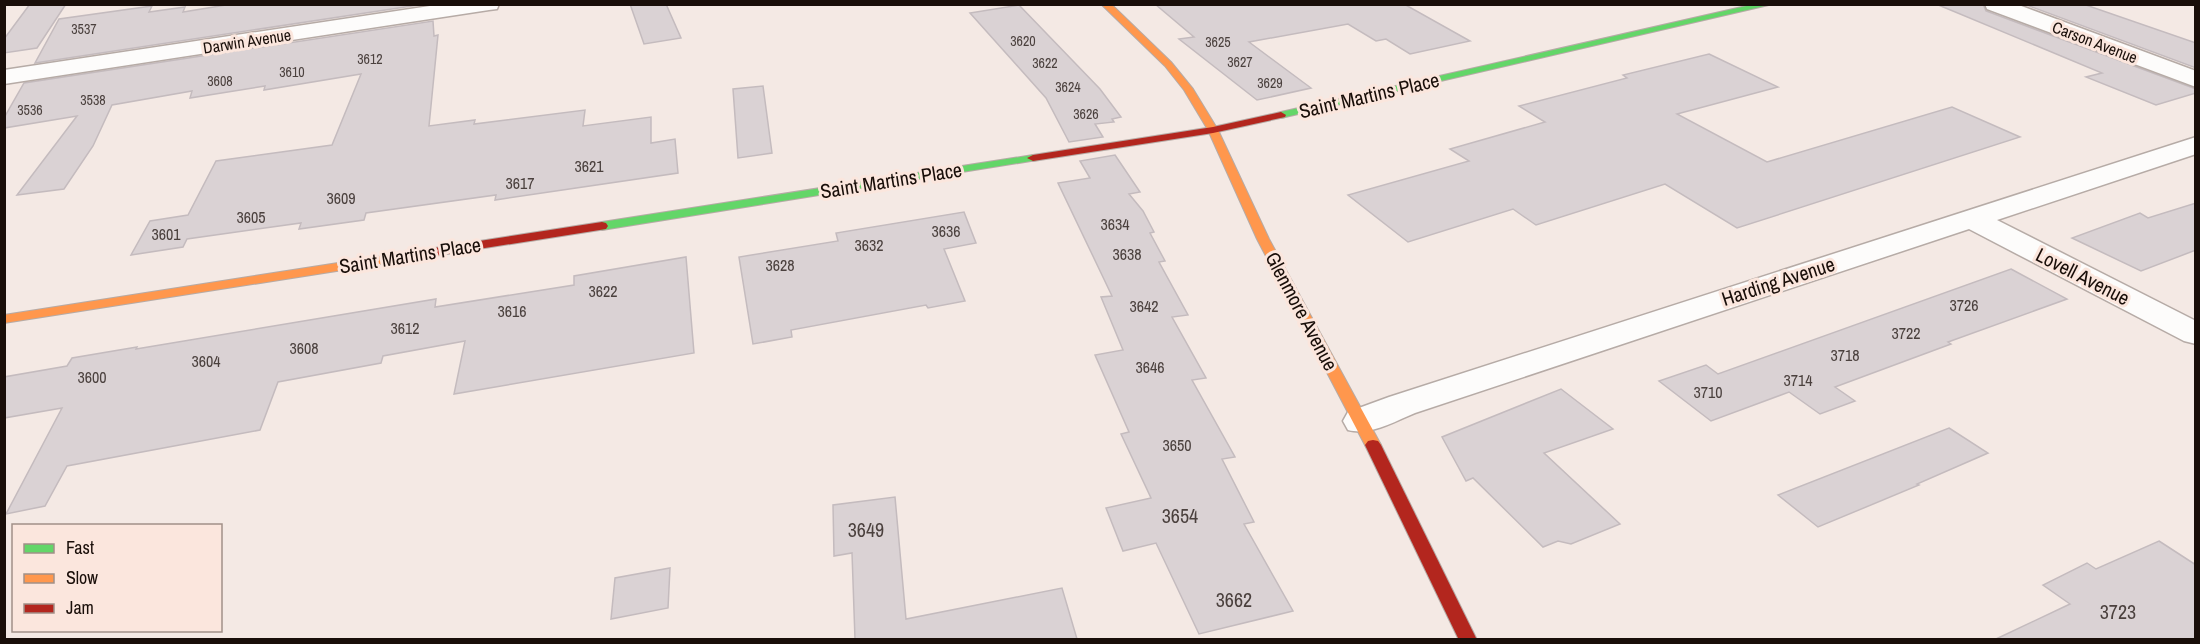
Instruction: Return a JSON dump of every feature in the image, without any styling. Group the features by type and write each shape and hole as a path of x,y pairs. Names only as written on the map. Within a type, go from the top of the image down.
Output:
{"street":[{"name":"Darwin Avenue","path":"4,77 489,4"},
{"name":"Glenmore Avenue","path":"1105,4 1168,64 1188,89 1213,130 1263,238 1361,421 1468,639"},
{"name":"Saint Martins Place","path":"4,319 1213,130 1769,4"},
{"name":"Carson Avenue","path":"1995,4 2196,80"},
{"name":"Harding Avenue","path":"1361,421 1402,405 2196,145"},
{"name":"Lovell Avenue","path":"1970,218 2196,334"}],"building":[{"path":"30,4 66,4 37,48 4,53 4,39"},
{"path":"232,4 425,4 35,63 59,19 152,6 149,12 185,7 183,12"},
{"path":"630,4 666,4 681,38 644,44"},
{"path":"1155,4 1404,4 1470,41 1410,54 1386,39 1376,41 1348,24 1249,42 1311,88 1257,100 1179,39 1194,37"},
{"path":"1936,4 1983,4 1986,11 2196,89 2196,93 2156,105 2086,77 2102,73"},
{"path":"2024,4 2083,4 2196,43 2196,68"},
{"path":"1019,5 1100,89 1121,117 1112,119 1114,122 1095,124 1103,137 1069,142 1046,98 970,13"},
{"path":"433,21 434,36 438,35 429,126 475,120 474,124 585,110 583,126 651,117 651,143 675,139 678,173 495,200 496,195 366,213 364,220 299,229 301,223 187,239 183,247 131,255 150,221 188,215 216,161 332,145 361,74 264,90 265,86 190,98 192,91 112,105 93,146 64,189 17,195 77,116 4,128 4,118 24,83"},
{"path":"1709,54 1778,87 1677,114 1767,162 1952,107 2020,137 1737,228 1665,184 1536,225 1513,209 1408,242 1348,195 1469,161 1450,149 1545,122 1519,106 1627,78 1623,75"},
{"path":"763,86 772,153 738,158 733,89"},
{"path":"1115,155 1140,192 1129,194 1143,211 1154,232 1150,233 1165,261 1159,262 1188,315 1172,317 1206,378 1192,380 1235,457 1222,459 1254,522 1244,524 1293,611 1199,634 1156,543 1123,551 1106,508 1151,498 1121,434 1129,432 1095,355 1123,350 1101,297 1112,296 1058,183 1090,178 1080,161"},
{"path":"2196,203 2196,250 2141,271 2072,238 2140,213 2148,218"},
{"path":"964,212 976,243 944,249 965,301 928,308 926,305 791,330 792,337 753,344 739,257 838,241 836,233"},
{"path":"686,257 694,353 454,394 465,341 383,356 381,363 278,382 260,430 67,466 45,506 6,514 62,408 4,418 4,377 67,366 72,358 137,347 136,349 436,299 435,307 574,285 574,276"},
{"path":"2011,269 2067,299 1948,342 1951,344 1835,387 1855,401 1820,414 1789,392 1711,421 1659,381 1706,365 1718,374"},
{"path":"1561,389 1613,429 1544,453 1620,524 1571,544 1558,541 1543,547 1473,478 1466,481 1442,437"},
{"path":"1949,428 1988,453 1917,484 1919,485 1818,527 1778,495"},
{"path":"895,497 906,619 1062,588 1077,639 855,639 852,553 834,556 833,505"},
{"path":"2159,541 2196,565 2196,639 1996,639 2070,604 2043,585 2087,563 2096,569"},
{"path":"670,568 668,608 611,619 615,578"}],"traffic: fast":[{"path":"1281,115 1769,4"},
{"path":"602,226 1033,158"}],"traffic: slow":[{"path":"1105,4 1168,64 1188,89 1213,130 1263,239 1373,445"},
{"path":"4,319 409,256"}],"traffic: jam":[{"path":"1033,158 1213,130 1281,115"},
{"path":"409,256 602,226"},
{"path":"1373,445 1468,640"}]}
